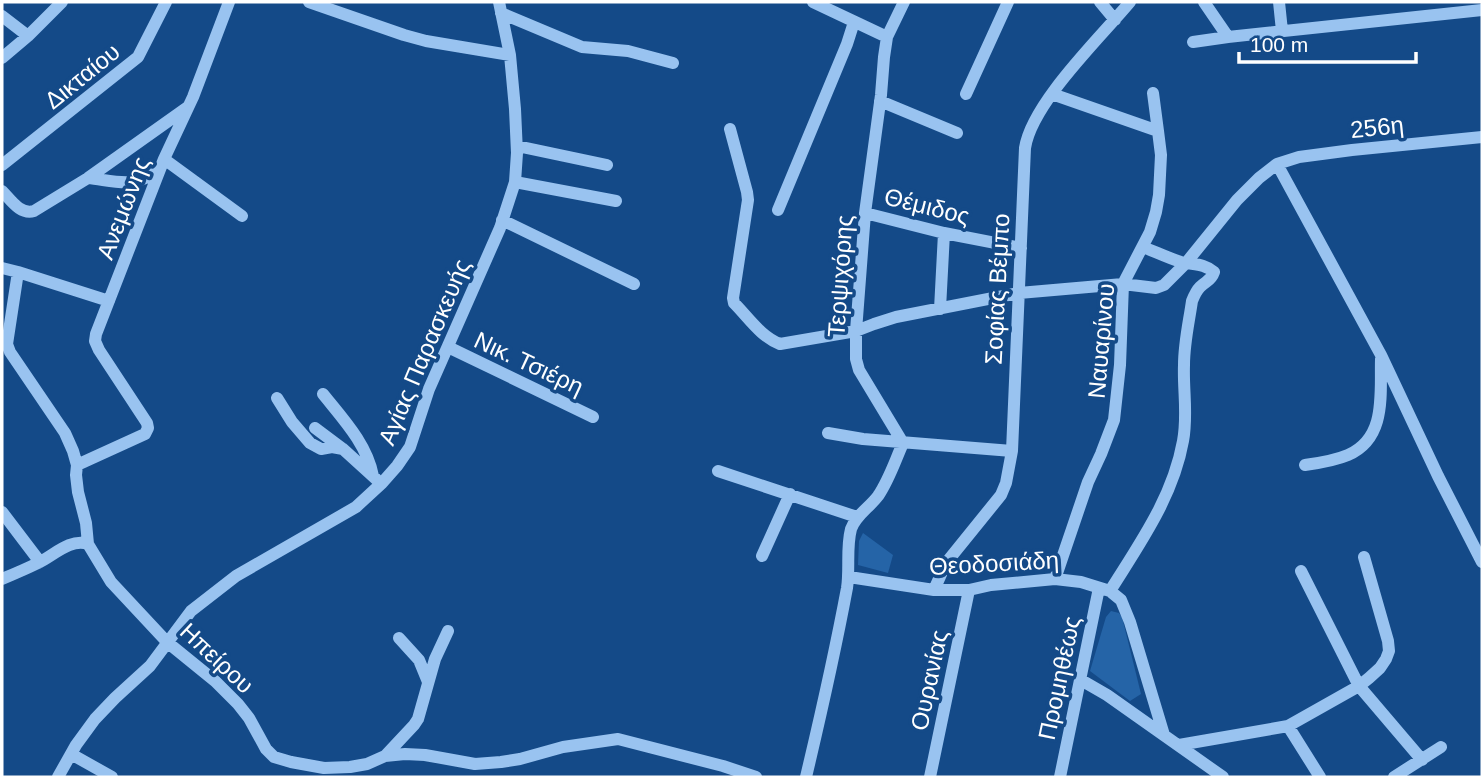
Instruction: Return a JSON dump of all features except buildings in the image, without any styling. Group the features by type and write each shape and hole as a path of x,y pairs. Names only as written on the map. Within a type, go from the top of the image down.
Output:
{"street":[{"path":"2,58 62,2"},
{"name":"Δικταίου","path":"2,165 138,57 166,2"},
{"path":"215,2 229,4"},
{"path":"309,2 415,38 510,55"},
{"path":"813,2 887,37"},
{"name":"Τερψιχόρης","path":"903,443 859,370 856,359 856,331 865,213 887,37 904,2"},
{"path":"965,94 1008,2"},
{"path":"1100,2 1115,20"},
{"name":"Σοφίας Βέμπο","path":"933,590 946,563 1001,495 1006,483 1012,451 1026,140 1052,94 1130,2"},
{"path":"1204,2 1228,37"},
{"path":"1279,2 1282,31"},
{"name":"Ανεμώνης","path":"76,465 146,428 99,350 95,341 96,334 229,4"},
{"path":"500,7 582,47 628,51 673,63"},
{"name":"Αγίας Παρασκευής","path":"58,777 103,709 149,666 186,617 201,602 246,571 345,515 363,501 377,480 397,466 410,447 429,390 502,220 515,182 517,146 510,55 500,7"},
{"path":"1193,42 1482,10"},
{"path":"2,16 28,36"},
{"path":"778,210 854,22"},
{"name":"Ναυαρίνου","path":"1055,579 1088,482 1114,420 1120,365 1123,284 1150,233 1156,212 1161,155 1153,93"},
{"path":"1052,94 1158,131"},
{"path":"880,101 957,134"},
{"path":"2,191 22,211 34,211 88,178 188,107"},
{"path":"730,129 747,192 733,293 734,303 769,339 780,345 856,331 896,317 1019,293 1123,284 1156,288 1164,285 1186,263 1237,200 1278,164 1381,355 1482,562"},
{"name":"256η","path":"1278,164 1352,150 1482,137"},
{"path":"517,146 607,165"},
{"path":"88,178 139,182 150,177 163,163 242,216"},
{"path":"515,182 616,201"},
{"name":"Θέμιδος","path":"865,213 944,233 1021,248"},
{"path":"502,220 634,284"},
{"path":"940,309 944,233"},
{"path":"1143,247 1186,263 1203,265 1214,272 1208,282 1196,292 1192,301 1184,362 1187,408 1176,468 1158,514 1142,543 1105,589 1121,600 1130,622 1164,735"},
{"path":"2,268 109,301"},
{"name":"Ηπείρου","path":"18,272 8,344 10,352 65,433 73,451 88,544 111,582 167,642 215,681 238,704 266,749 274,757 309,766 337,768 367,764 385,757 416,754 475,764 520,759 563,747 618,739 756,777"},
{"name":"Νικ. Τσιέρη","path":"448,347 593,416"},
{"path":"1305,465 1348,455 1361,447 1373,433 1379,414 1381,355"},
{"path":"323,394 356,437 377,480"},
{"path":"277,398 310,443 321,449 343,449"},
{"path":"315,428 377,480"},
{"path":"828,433 903,443 1012,451"},
{"path":"806,777 830,677 849,577 849,539 852,527 857,517 882,489 903,443"},
{"path":"718,471 857,517"},
{"path":"762,555 790,494"},
{"path":"2,512 40,562"},
{"path":"2,579 74,543 88,544"},
{"path":"1179,745 1287,726 1359,686 1380,668 1389,651 1388,640 1364,558"},
{"path":"1301,570 1359,686 1422,760"},
{"name":"Θεοδοσιάδη","path":"849,577 933,590 969,590 1055,579 1081,582 1105,589"},
{"name":"Προμηθέως","path":"1060,777 1081,680 1105,589"},
{"name":"Ουρανίας","path":"930,777 969,590"},
{"path":"385,757 414,725 420,713 435,659 448,631"},
{"path":"399,638 419,660 428,682"},
{"path":"1081,680 1107,695 1223,777"},
{"path":"1287,726 1320,777"},
{"path":"1394,777 1441,747"},
{"path":"71,754 112,777"}],"shaded area":[{"path":"863,533 893,555 888,573 858,565 859,541"},
{"path":"1111,611 1122,617 1141,694 1130,701 1090,671 1106,617"}]}
